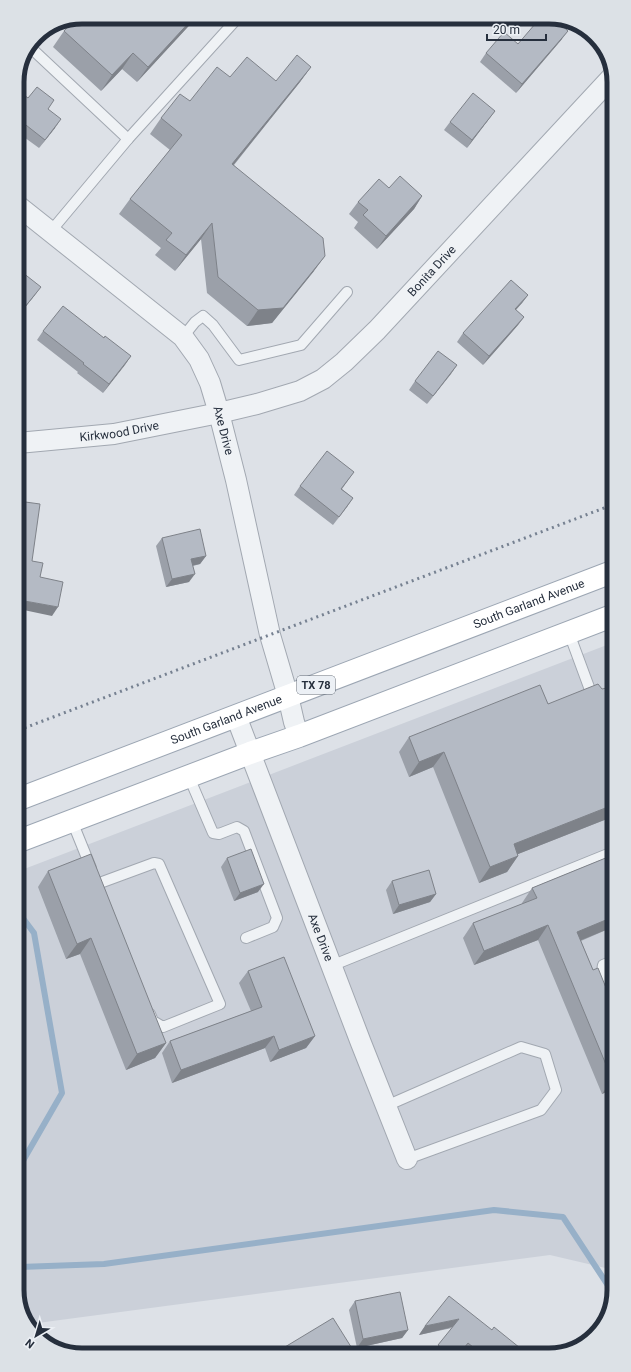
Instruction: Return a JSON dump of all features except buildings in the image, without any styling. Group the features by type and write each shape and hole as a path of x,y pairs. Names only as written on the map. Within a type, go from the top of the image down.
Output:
{"main road":[{"name":"South Garland Avenue","path":"24,797 607,574"},
{"path":"24,839 607,618"}],"street":[{"name":"Bonita Drive","path":"219,413 257,404 300,391 322,379 344,362 377,330 607,81"},
{"name":"Axe Drive","path":"24,209 183,337 200,359 210,383 219,413 238,488 270,635 299,736"},
{"name":"Kirkwood Drive","path":"24,442 114,434 219,413"},
{"name":"Axe Drive","path":"236,716 331,966 407,1159"}],"lane":[{"path":"51,231 128,139 232,24"},
{"path":"34,51 128,139"},
{"path":"183,337 195,322 203,316 213,325 239,360 301,345 347,292"},
{"path":"569,633 593,698"},
{"path":"189,777 213,833 219,834 237,827 244,831 277,918 273,927 246,938"},
{"path":"72,821 99,888 154,863 159,864 220,1004 163,1026 153,1021 148,1007"},
{"path":"331,966 607,854"},
{"path":"607,963 603,965 602,971 607,983"},
{"path":"386,1106 521,1046 545,1054 556,1090 541,1110 407,1159"}],"shaded area":[{"path":"607,645 607,1268 550,1255 56,1321 56,1316 31,1316 25,1301 24,869"}],"waterway":[{"path":"24,920 34,933 62,1093 24,1159"},
{"path":"24,1267 104,1264 494,1210 563,1217 607,1284"}],"railway":[{"path":"24,728 607,507"}]}
